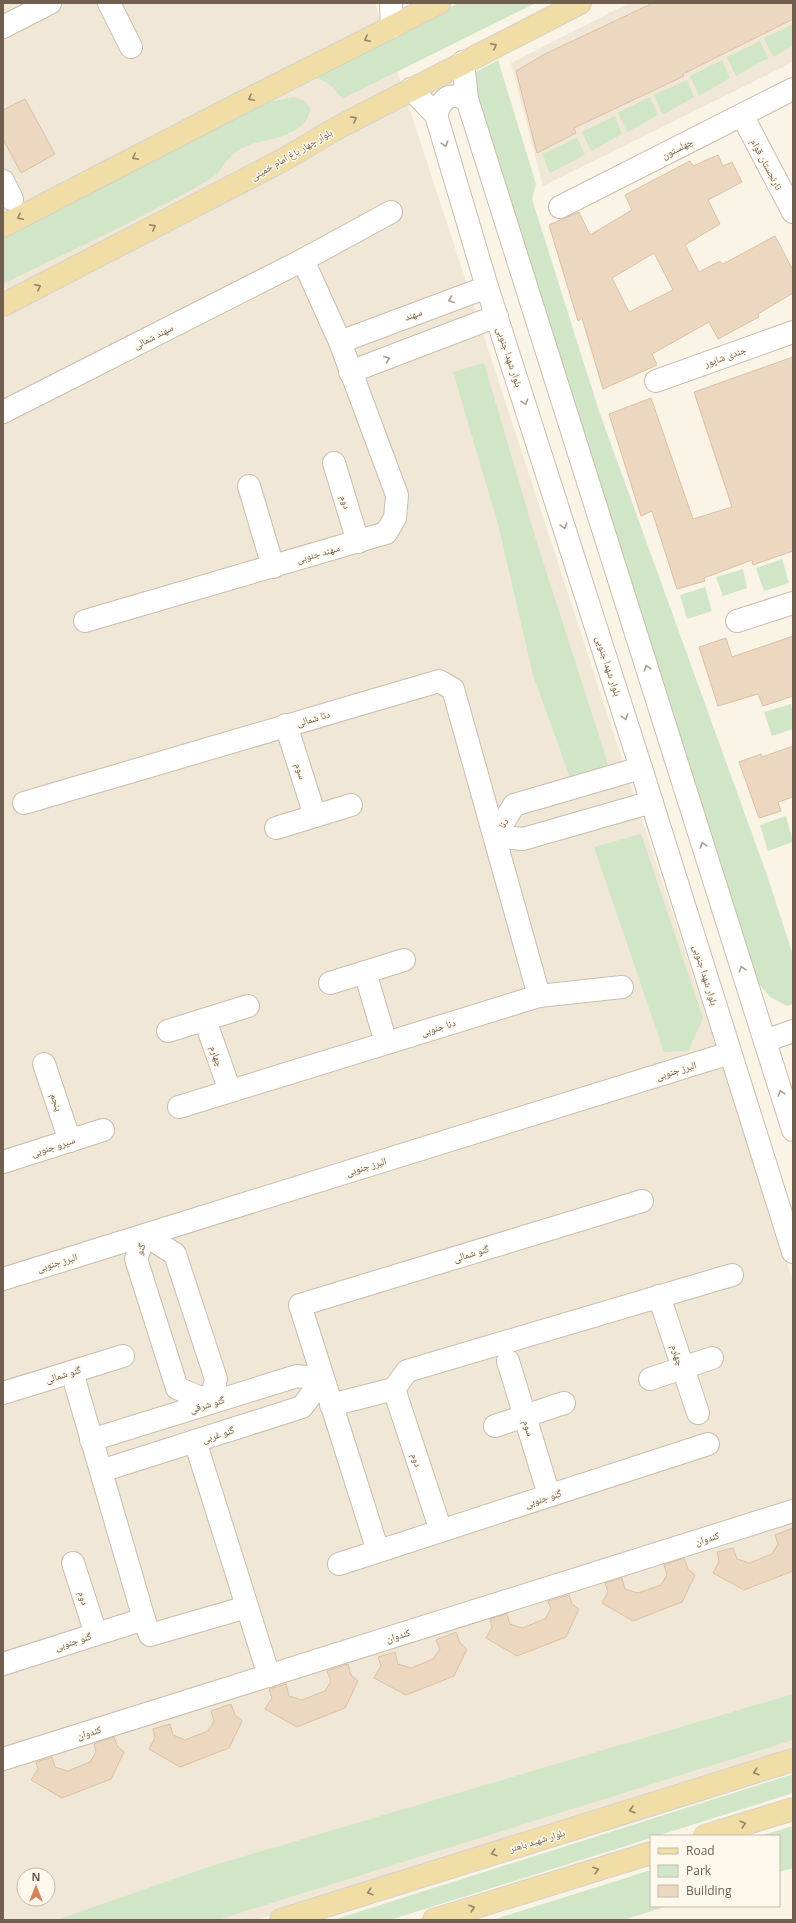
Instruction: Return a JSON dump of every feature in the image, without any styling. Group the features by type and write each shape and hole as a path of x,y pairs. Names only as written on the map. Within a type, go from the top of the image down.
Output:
{"main road":[{"path":"3,226 439,3"},
{"name":"بلوار چهار باغ امام خمینی","path":"3,305 283,160 337,128 411,89 580,3"},
{"name":"بلوار شهید باهنر","path":"281,1920 793,1760"},
{"path":"708,1835 793,1809"},
{"path":"434,1920 650,1853"}],"street":[{"path":"3,27 50,3"},
{"path":"109,3 131,47"},
{"path":"391,3 392,27"},
{"path":"464,62 467,99 793,1130"},
{"name":"بلوار شهدا جنوبی","path":"411,89 436,115 497,316 652,802 793,1252"},
{"name":"چهلستون","path":"560,207 793,89"},
{"path":"436,115 442,101 450,96 460,96 467,99"},
{"name":"نارنجستان قوام","path":"742,115 793,212"},
{"name":"سهند شمالی","path":"3,412 303,260 391,212"},
{"path":"303,260 340,342 350,372 497,316"},
{"name":"سهند","path":"340,342 488,287"},
{"name":"جندی شاپور","path":"656,380 793,332"},
{"name":"سهند جنوبی","path":"85,621 386,534 396,518 397,495 350,372"},
{"name":"دوم","path":"334,463 358,542"},
{"path":"249,486 273,567"},
{"path":"737,621 793,603"},
{"name":"دنا شمالی","path":"24,803 438,681 453,688 495,836"},
{"name":"سوم","path":"286,725 315,816"},
{"name":"دنا","path":"641,768 514,805 495,836 523,839 652,802"},
{"path":"276,828 352,805"},
{"path":"495,836 539,996"},
{"path":"330,984 404,960"},
{"path":"365,972 386,1043"},
{"name":"دنا جنوبی","path":"179,1107 539,996 622,986"},
{"path":"168,1031 248,1006"},
{"name":"چهارم","path":"205,1020 230,1091"},
{"path":"765,1041 793,1031"},
{"name":"البرز جنوبی","path":"3,1279 730,1053"},
{"name":"پنجم","path":"44,1064 70,1141"},
{"name":"سیرو جنوبی","path":"3,1162 103,1130"},
{"name":"گنو شمالی","path":"323,1379 300,1305 642,1201"},
{"name":"گنو","path":"145,1235 175,1254 216,1379 211,1402 177,1388 136,1259 145,1235"},
{"path":"331,1404 394,1389 407,1371 732,1275"},
{"name":"چهارم","path":"659,1296 698,1413"},
{"name":"گنو شمالی","path":"3,1393 122,1356"},
{"path":"650,1379 712,1358"},
{"name":"سوم","path":"508,1361 549,1496"},
{"path":"72,1372 100,1471 150,1635 247,1607"},
{"name":"گنو شرقی","path":"91,1440 297,1376 323,1379"},
{"path":"323,1379 378,1551"},
{"name":"گنو غربی","path":"100,1471 302,1407 323,1379"},
{"name":"دوم","path":"394,1389 441,1530"},
{"path":"495,1426 564,1403"},
{"path":"195,1441 269,1676"},
{"name":"گنو جنوبی","path":"339,1564 708,1444"},
{"name":"کندوان","path":"3,1759 793,1511"},
{"name":"دوم","path":"73,1563 96,1634"},
{"name":"گنو جنوبی","path":"3,1664 144,1619"}],"shaded area":[{"path":"3,3 375,3 793,1282 793,1752 256,1920 3,1920"},
{"path":"629,3 793,3 793,62 543,186 511,63"}],"green space":[{"path":"458,3 536,3 342,99 330,85 323,80 314,77"},
{"path":"793,24 793,46 773,57 764,38"},
{"path":"760,41 768,58 736,76 727,57"},
{"path":"498,60 536,184 532,199 599,411 767,875 793,955 793,1004 787,1006 770,997 758,983 475,106 472,89 476,72"},
{"path":"722,60 730,78 699,96 690,76"},
{"path":"687,80 694,97 663,115 654,95"},
{"path":"294,97 306,101 311,110 305,122 297,129 237,151 210,179 133,220 3,284 3,236 253,105"},
{"path":"650,97 658,115 627,132 618,112"},
{"path":"615,116 622,134 591,151 582,132"},
{"path":"577,138 585,155 550,173 542,154"},
{"path":"484,363 537,543 610,770 571,780 533,675 498,524 453,372"},
{"path":"782,559 789,583 764,591 756,568"},
{"path":"743,569 747,588 723,596 716,577"},
{"path":"705,587 712,611 687,619 680,595"},
{"path":"791,704 793,729 772,736 764,712"},
{"path":"786,816 793,842 768,851 760,825"},
{"path":"641,834 703,1018 688,1051 664,1052 594,847"},
{"path":"793,1694 793,1740 217,1920 57,1920 208,1867"},
{"path":"793,1774 793,1793 660,1835 650,1835 650,1838 390,1920 333,1920"},
{"path":"793,1826 793,1868 780,1872 780,1835 763,1835"},
{"path":"650,1870 650,1907 665,1907 623,1920 492,1920"}],"building":[{"path":"653,3 793,3 793,19 683,74 684,76 574,128 576,133 537,153 516,71 545,54"},
{"path":"25,99 55,154 21,173 3,139 3,110"},
{"path":"718,155 723,166 732,162 742,182 708,200 720,224 685,245 699,272 720,261 723,264 775,236 793,270 793,293 758,314 759,317 718,339 709,322 652,354 657,365 603,389 582,318 578,321 549,225 579,212 590,235 632,210 625,195 690,161 693,166","holes":["654,253 673,290 629,312 612,278"]},
{"path":"793,357 793,551 753,565 752,560 704,578 705,581 677,589 652,511 641,516 609,414 651,398 693,519 732,507 694,392"},
{"path":"793,636 793,696 763,706 758,694 718,706 699,647 726,638 732,657"},
{"path":"793,746 793,797 778,802 781,811 759,818 739,762 761,754 762,757"},
{"path":"793,1528 793,1571 744,1590 713,1573 719,1562 717,1552 733,1548 737,1559 749,1563 772,1554 778,1544 775,1535"},
{"path":"684,1558 688,1569 695,1575 682,1602 633,1621 602,1603 608,1592 605,1583 622,1578 625,1589 638,1593 661,1585 667,1575 664,1565"},
{"path":"569,1595 572,1604 579,1609 566,1637 517,1656 486,1638 492,1627 490,1619 507,1614 510,1624 522,1628 545,1619 551,1609 548,1601"},
{"path":"456,1632 460,1643 467,1649 454,1676 406,1695 374,1678 381,1666 378,1657 395,1652 398,1664 411,1668 433,1659 440,1649 436,1640"},
{"path":"348,1664 351,1675 358,1681 345,1708 297,1727 265,1709 272,1698 269,1689 286,1684 289,1696 302,1700 325,1691 331,1681 327,1671"},
{"path":"231,1704 235,1715 242,1721 229,1748 180,1767 149,1749 155,1738 153,1729 170,1724 173,1735 185,1740 208,1731 214,1721 211,1711"},
{"path":"114,1737 117,1746 124,1752 111,1779 62,1798 31,1780 38,1769 36,1762 52,1757 55,1767 68,1771 90,1762 96,1752 94,1744"}]}
